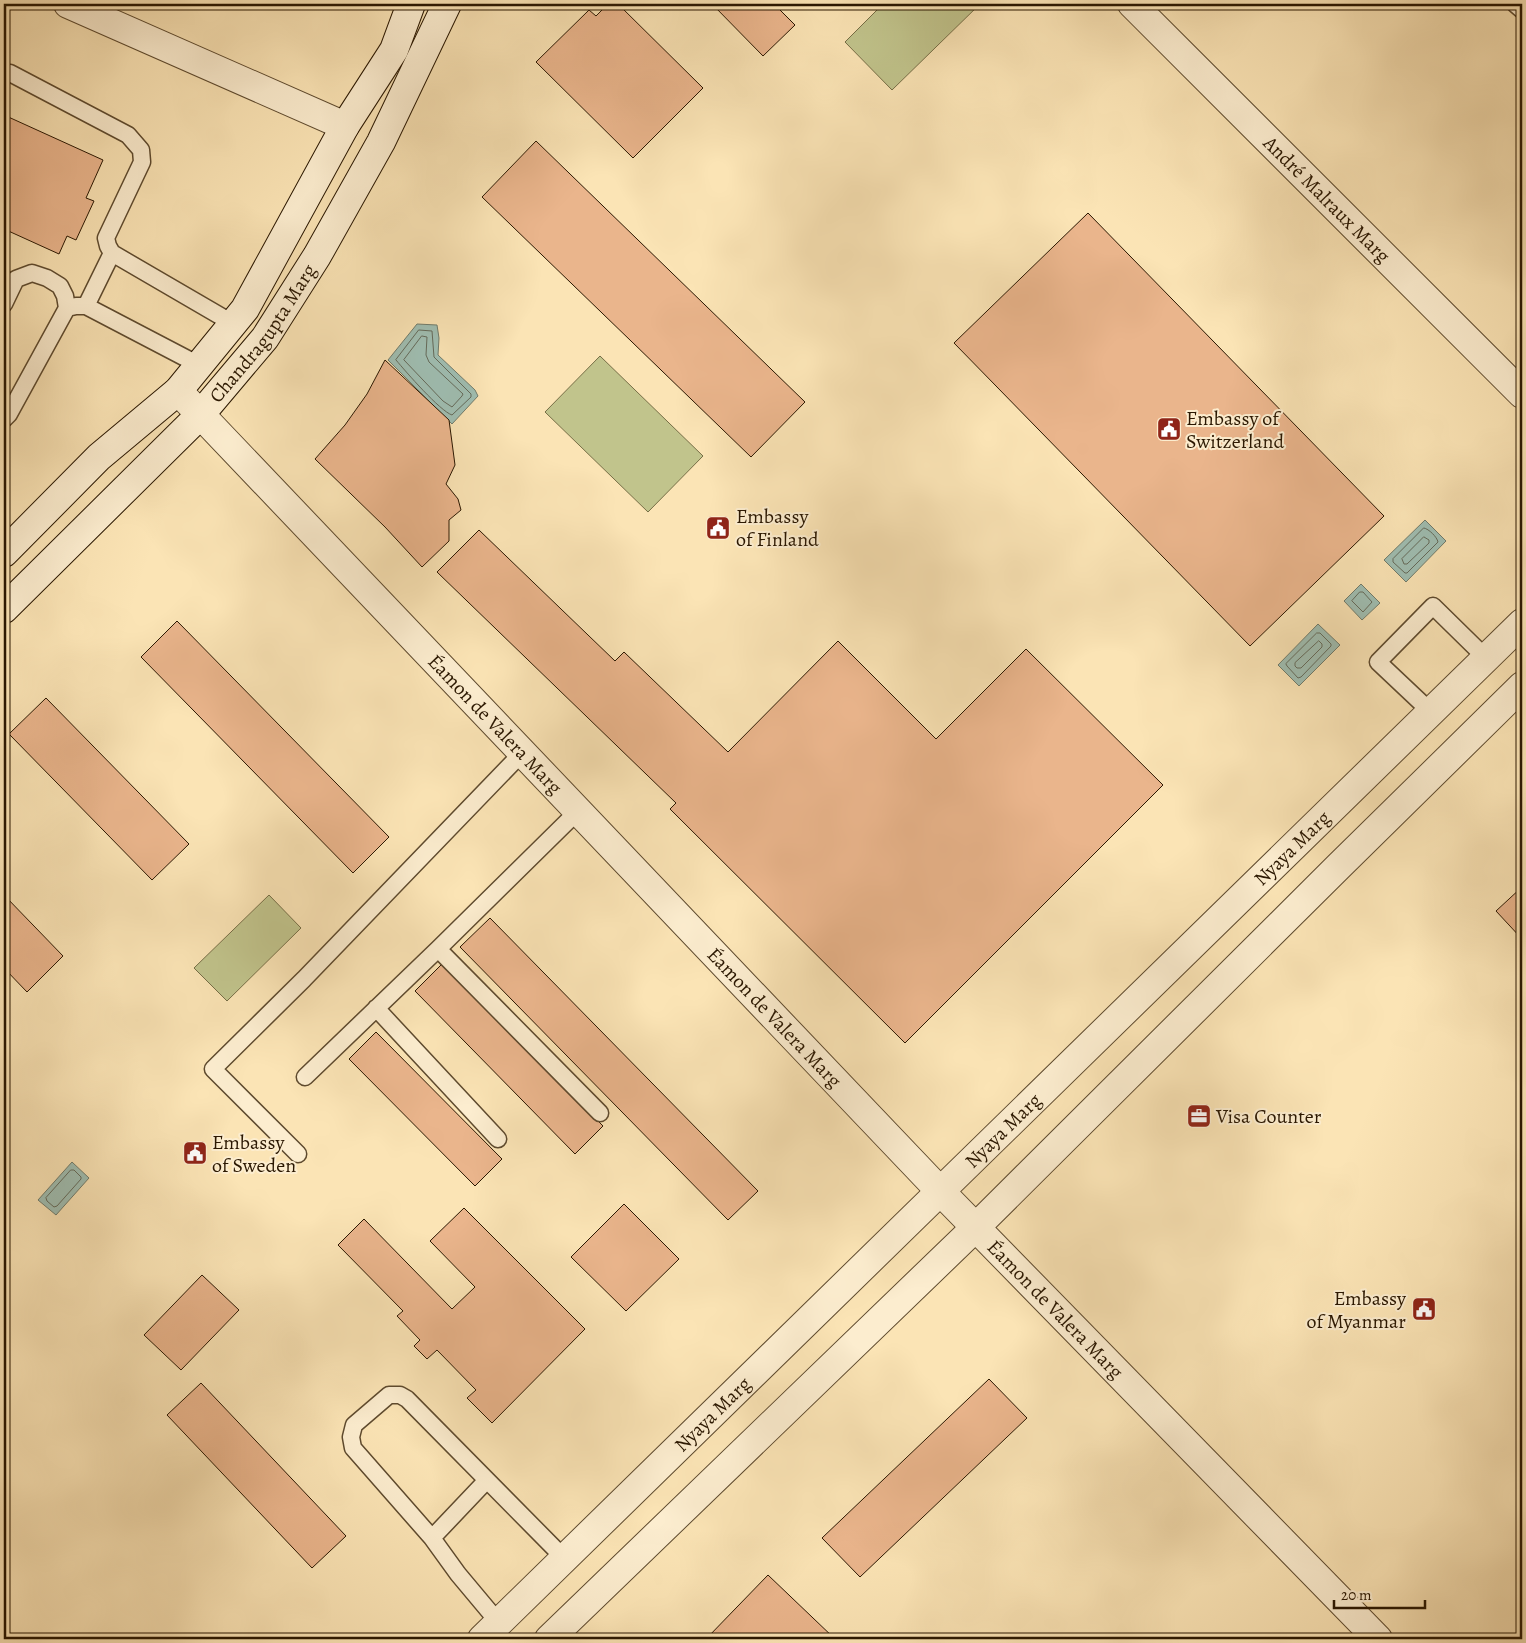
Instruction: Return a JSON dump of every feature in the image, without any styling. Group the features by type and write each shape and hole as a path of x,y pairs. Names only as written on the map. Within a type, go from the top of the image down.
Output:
{"street":[{"path":"68,4 345,126"},
{"name":"Chandragupta Marg","path":"4,553 99,457 178,391 246,309 345,126 394,50 411,4"},
{"name":"Chandragupta Marg","path":"4,609 200,415 265,338 317,256 381,142 447,4"},
{"name":"André Malraux Marg","path":"1132,4 1522,394"},
{"name":"Éamon de Valera Marg","path":"178,391 941,1192 1378,1639"},
{"name":"Nyaya Marg","path":"490,1631 1522,623"},
{"path":"549,1639 976,1227 1522,686"}],"lane":[{"path":"1515,4 1522,10"},
{"path":"4,75 10,73 128,135 141,150 142,162 106,238 108,246 112,252 234,324"},
{"path":"86,306 112,252"},
{"path":"4,304 16,279 32,273 47,278 60,286 66,296 68,308 9,414 4,419"},
{"path":"68,308 86,306 199,365"},
{"path":"1431,712 1378,662 1433,606 1486,658"},
{"path":"298,1154 213,1068 304,979 522,753"},
{"path":"305,1077 578,811"},
{"path":"438,949 600,1113"},
{"path":"376,1008 498,1139"},
{"path":"490,1631 458,1574 432,1538 353,1448 351,1436 354,1425 389,1395 400,1395 408,1399 565,1558"},
{"path":"432,1538 487,1480"}],"green space":[{"path":"883,4 980,4 892,90 845,42"},
{"path":"600,356 703,456 648,512 545,412"},
{"path":"269,895 301,928 227,1001 194,968"}],"water":[{"path":"417,324 437,325 439,338 438,355 475,390 478,396 452,424 388,360"},
{"path":"1425,520 1446,541 1406,582 1384,560"},
{"path":"1361,584 1380,603 1362,620 1344,601"},
{"path":"1318,624 1340,645 1299,686 1278,665"},
{"path":"72,1162 89,1178 56,1215 38,1200"}],"building":[{"path":"608,4 618,4 703,88 633,158 536,62 589,10 596,16"},
{"path":"712,4 774,4 795,25 763,56"},
{"path":"4,115 103,160 86,198 94,201 76,240 67,236 59,254 4,229"},
{"path":"536,141 805,402 751,457 482,197"},
{"name":"Embassy of Switzerland","path":"1088,213 1384,516 1250,646 954,343"},
{"path":"385,360 449,420 455,465 446,484 458,499 461,510 449,520 449,541 422,567 385,527 315,459 345,425 367,394"},
{"path":"479,530 615,661 624,652 728,752 838,641 936,739 1026,649 1163,785 905,1043 670,809 676,803 437,572"},
{"path":"177,621 389,837 353,873 141,657"},
{"path":"46,698 189,844 152,880 9,734"},
{"path":"1522,887 1522,939 1496,911"},
{"path":"4,895 63,956 27,992 4,968"},
{"path":"490,918 758,1191 728,1220 460,947"},
{"path":"442,964 603,1126 575,1154 415,991"},
{"path":"376,1032 502,1159 475,1186 349,1059"},
{"path":"624,1204 679,1259 626,1311 571,1257"},
{"path":"464,1208 585,1329 492,1423 467,1398 476,1390 437,1350 427,1359 414,1346 420,1340 397,1316 403,1311 338,1245 364,1219 452,1309 475,1287 430,1241"},
{"path":"202,1275 239,1310 181,1370 144,1335"},
{"path":"989,1379 1027,1418 860,1577 822,1538"},
{"path":"201,1383 346,1536 312,1568 167,1415"},
{"path":"768,1575 835,1639 706,1639"}],"place":[{"name":"Embassy of Switzerland","path":"1169,429"},
{"name":"Embassy of Finland","path":"718,528"},
{"name":"Visa Counter","path":"1199,1116"},
{"name":"Embassy of Sweden","path":"195,1153"},
{"name":"Embassy of Myanmar","path":"1424,1309"}]}
